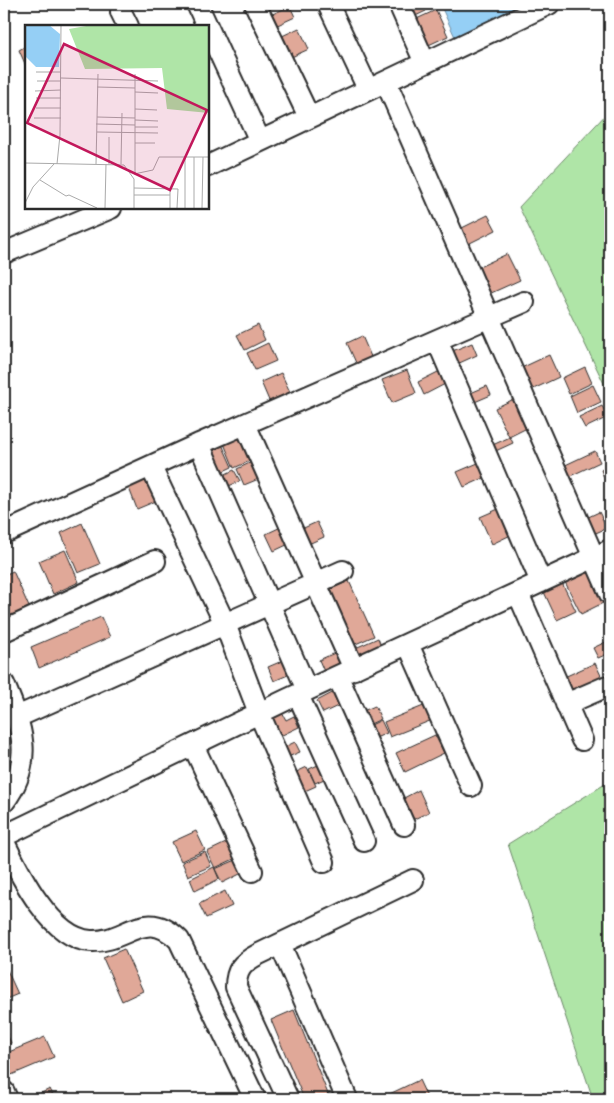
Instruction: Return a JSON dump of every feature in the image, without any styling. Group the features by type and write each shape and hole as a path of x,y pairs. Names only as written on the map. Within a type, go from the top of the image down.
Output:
{"street":[{"path":"197,4 207,25"},
{"path":"255,4 309,117"},
{"path":"328,4 377,85 602,554 610,594"},
{"path":"399,4 425,64"},
{"path":"209,166 549,4"},
{"path":"209,30 260,141"},
{"path":"4,253 108,209"},
{"path":"4,533 199,444 524,302"},
{"path":"437,340 541,582"},
{"path":"245,424 316,584 346,673 404,826"},
{"path":"199,444 269,604 302,692 364,841"},
{"path":"151,467 225,624 259,713 324,862"},
{"path":"4,836 302,692 602,554"},
{"path":"4,632 155,561"},
{"path":"17,717 343,571"},
{"path":"518,593 582,740"},
{"path":"408,644 471,786"},
{"path":"4,684 24,741 23,764 4,802"},
{"path":"566,704 610,685"},
{"path":"193,745 252,871"},
{"path":"4,842 30,893 53,921 74,937 91,941 104,940 157,925 168,929 179,940 255,1099"},
{"path":"288,1099 236,987 236,976 240,966 280,944 413,880"},
{"path":"280,944 347,1099"},
{"path":"4,1092 7,1099"}],"green space":[{"path":"610,110 610,396 519,207"},
{"path":"610,781 610,1099 593,1099 508,844"}],"water":[{"path":"440,4 527,4 455,37"}],"building":[{"path":"411,4 423,4 426,11 407,20 402,8"},
{"path":"290,6 295,17 271,28 266,17"},
{"path":"436,10 448,36 420,49 408,23"},
{"path":"299,28 309,49 287,59 278,38"},
{"path":"25,47 25,64 19,50"},
{"path":"488,215 496,230 466,245 458,230"},
{"path":"507,254 520,280 489,294 477,268"},
{"path":"258,325 265,340 245,350 237,335"},
{"path":"362,336 372,359 357,365 347,343"},
{"path":"268,343 276,361 255,370 247,353"},
{"path":"472,343 477,355 455,365 450,352"},
{"path":"549,355 559,377 527,392 517,370"},
{"path":"585,367 592,383 569,394 562,378"},
{"path":"407,370 416,393 392,403 382,380"},
{"path":"440,371 447,383 424,395 418,382"},
{"path":"281,373 291,394 270,403 261,382"},
{"path":"593,385 601,402 577,413 570,396"},
{"path":"487,386 491,395 470,404 466,395"},
{"path":"514,399 527,428 509,437 495,408"},
{"path":"602,406 608,417 585,428 579,417"},
{"path":"240,434 252,460 234,468 223,441"},
{"path":"510,437 513,443 487,455 484,449"},
{"path":"221,442 232,467 213,476 202,450"},
{"path":"595,451 600,462 564,479 559,468"},
{"path":"485,460 491,475 464,487 457,472"},
{"path":"254,461 261,478 244,485 237,469"},
{"path":"610,465 610,477 605,480 601,470"},
{"path":"234,470 240,481 220,490 215,479"},
{"path":"152,473 163,498 137,509 127,483"},
{"path":"503,507 515,533 492,544 480,517"},
{"path":"599,512 607,528 589,536 582,520"},
{"path":"317,522 324,537 304,546 297,531"},
{"path":"82,523 100,564 78,573 61,533"},
{"path":"283,526 291,543 274,551 266,534"},
{"path":"65,550 79,582 53,594 39,561"},
{"path":"590,570 605,602 581,614 565,582"},
{"path":"13,571 29,607 10,616 4,602 4,575"},
{"path":"349,581 374,636 351,646 327,591"},
{"path":"562,583 576,611 557,620 544,592"},
{"path":"101,617 110,637 39,668 31,647"},
{"path":"378,638 382,649 356,660 351,650"},
{"path":"610,640 610,653 598,658 593,648"},
{"path":"339,651 347,667 326,676 319,660"},
{"path":"289,658 295,672 274,681 268,667"},
{"path":"595,663 605,684 570,701 560,679"},
{"path":"336,691 342,704 323,713 317,701"},
{"path":"426,705 432,720 390,737 384,722"},
{"path":"375,706 381,719 362,728 356,714"},
{"path":"281,711 286,720 294,716 299,727 274,739 264,719"},
{"path":"381,720 387,733 369,741 363,729"},
{"path":"435,735 444,753 405,772 396,753"},
{"path":"295,742 300,752 283,759 278,750"},
{"path":"325,762 331,776 315,783 309,769"},
{"path":"307,767 316,786 298,794 290,775"},
{"path":"419,790 429,812 412,820 402,799"},
{"path":"196,831 205,850 181,861 172,842"},
{"path":"228,842 236,858 215,868 207,852"},
{"path":"205,852 211,866 188,876 182,862"},
{"path":"236,860 242,873 222,883 215,869"},
{"path":"214,867 219,879 195,891 190,879"},
{"path":"225,891 232,906 206,918 199,904"},
{"path":"124,949 143,991 122,1001 103,958"},
{"path":"7,970 18,994 4,1000 4,971"},
{"path":"294,1010 330,1099 304,1099 271,1020"},
{"path":"4,1027 11,1043 4,1047"},
{"path":"45,1037 54,1057 9,1076 4,1063 4,1054"},
{"path":"419,1080 428,1099 379,1099"},
{"path":"50,1089 55,1099 39,1099 37,1095"}]}
